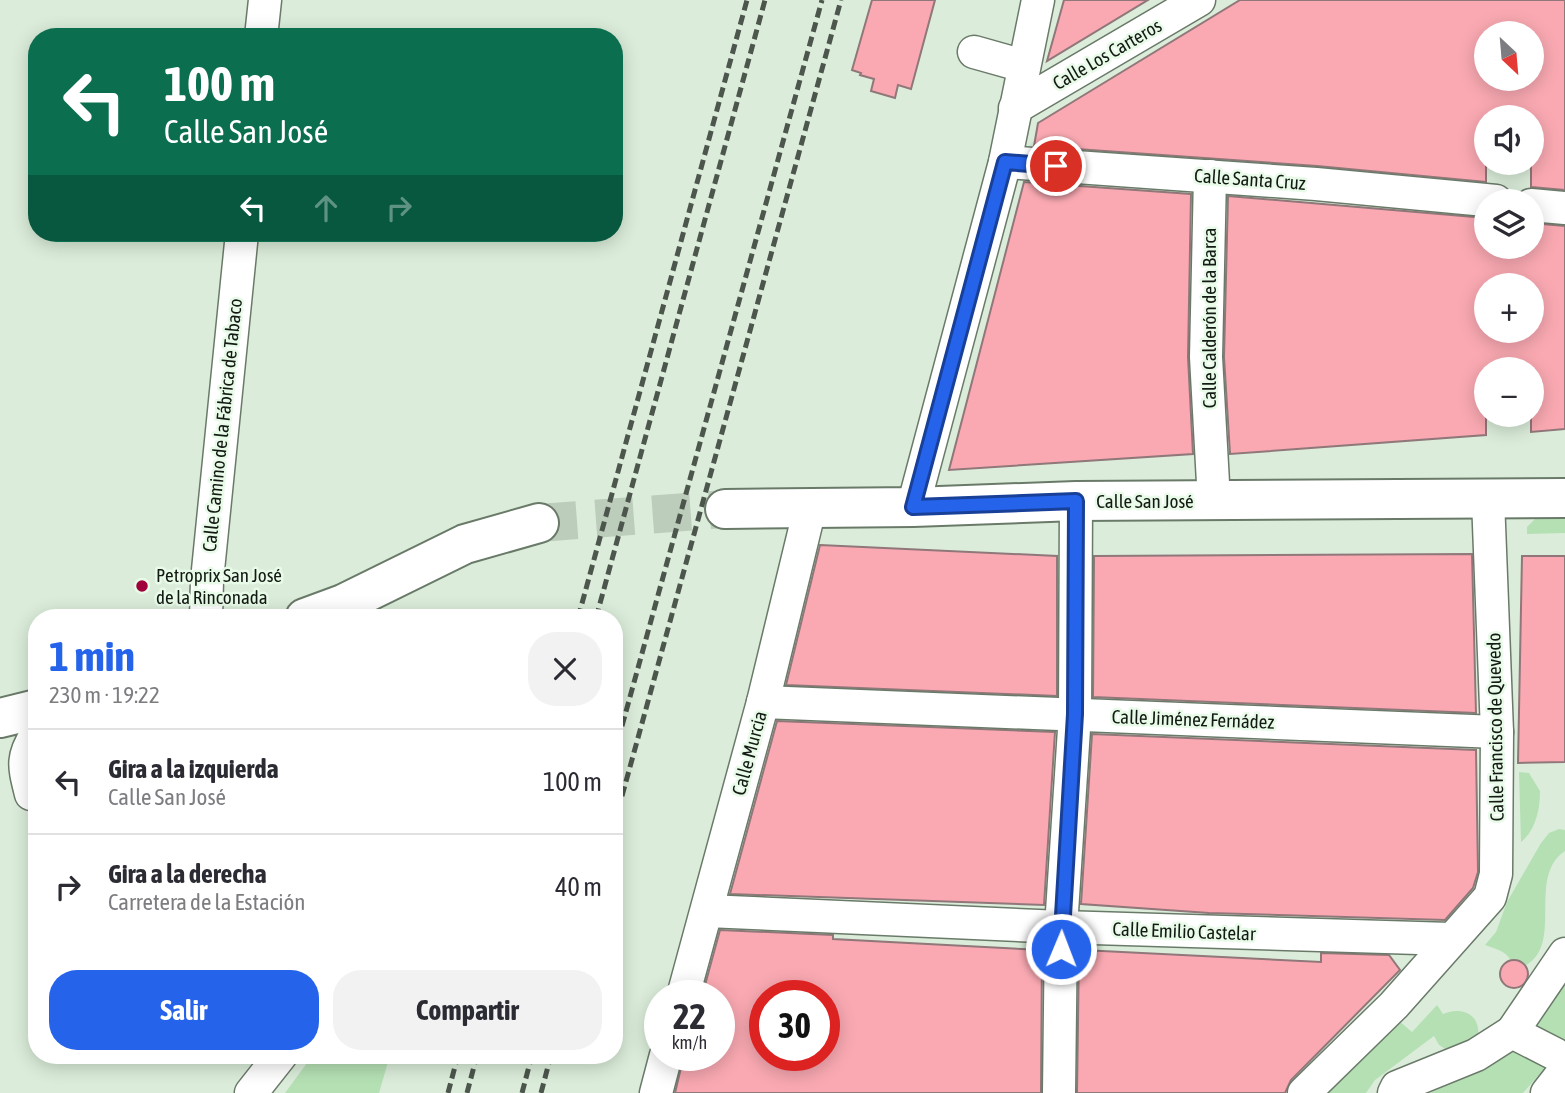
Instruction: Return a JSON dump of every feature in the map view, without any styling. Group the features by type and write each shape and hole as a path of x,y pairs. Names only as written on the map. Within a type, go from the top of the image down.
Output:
{"main road":[{"name":"Calle San José","path":"725,509 913,507 1076,501 1565,498"},
{"path":"329,609 465,544 539,523"},
{"path":"0,718 28,711"}],"street":[{"path":"262,28 265,0"},
{"path":"913,507 1005,162 1038,0"},
{"name":"Calle Los Carteros","path":"1015,108 1199,0"},
{"path":"974,52 1024,66"},
{"name":"Calle Santa Cruz","path":"1005,162 1210,176 1474,199"},
{"name":"Calle Calderón de la Barca","path":"1210,176 1206,357 1214,501"},
{"path":"1544,206 1565,208"},
{"name":"Calle Camino de la Fábrica de Tabaco","path":"206,609 241,242"},
{"name":"Calle Francisco de Quevedo","path":"1304,1093 1394,1005 1490,897 1496,874 1497,732 1488,499"},
{"path":"1059,1093 1061,927 1075,714 1076,501"},
{"name":"Calle Murcia","path":"688,980 763,702 810,508"},
{"name":"Calle Jiménez Fernádez","path":"763,702 1497,732"},
{"path":"28,747 24,765 28,778"},
{"path":"0,763 28,791"},
{"name":"Calle Emilio Castelar","path":"707,911 1061,927 1451,939"},
{"path":"1394,1093 1397,1087 1476,1055 1512,1031 1565,954"},
{"path":"1512,1031 1560,1062 1547,1093"},
{"path":"251,1093 274,1064"},
{"path":"656,1093 662,1071"}],"green space":[{"path":"1565,518 1565,533 1527,534 1527,527 1535,519"},
{"path":"1519,772 1529,773 1540,791 1536,819 1521,842"},
{"path":"1565,830 1565,851 1554,863 1548,877 1543,942 1537,956 1525,966 1485,945 1496,932 1507,902 1541,843 1549,833"},
{"path":"1565,973 1565,1042 1564,1043 1531,1022"},
{"path":"1437,1005 1443,1014 1457,1011 1469,1014 1476,1023 1478,1037 1450,1052 1439,1045 1434,1036 1375,1080 1366,1093 1319,1093 1399,1021 1412,1032"},
{"path":"1513,1043 1545,1068 1523,1093 1430,1093 1486,1064"},
{"path":"306,1064 387,1064 379,1093 285,1093"}],"building":[{"path":"872,0 935,0 911,89 898,85 895,98 871,91 874,79 852,70"},
{"path":"1064,0 1148,0 1047,61"},
{"path":"1240,0 1565,0 1565,190 1531,187 1531,175 1544,175 1544,105 1474,105 1474,175 1486,175 1486,182 1317,166 1034,146 1038,123"},
{"path":"1024,182 1191,194 1188,357 1193,454 949,470"},
{"path":"1228,196 1474,217 1474,259 1544,259 1544,224 1565,226 1565,429 1531,432 1531,427 1544,427 1544,357 1474,357 1474,427 1486,427 1486,435 1230,454 1224,357"},
{"path":"820,545 1057,556 1057,696 786,685"},
{"path":"1472,554 1476,713 1093,697 1094,556"},
{"path":"1522,556 1565,556 1565,762 1518,763"},
{"path":"777,721 1055,732 1044,905 730,894"},
{"path":"1092,734 1476,750 1478,872 1473,888 1445,920 1209,913 1081,904"},
{"path":"720,930 1042,950 1041,1093 675,1093 680,1071 735,1071 735,980 706,980"},
{"path":"1079,951 1321,962 1321,953 1389,955 1400,970 1291,1080 1285,1093 1077,1093"},
{"path":"1514,960 1524,964 1528,974 1524,984 1514,988 1504,984 1500,974 1504,964"}],"tunnel":[{"path":"539,523 725,509"}],"railway":[{"path":"580,609 747,0"},
{"path":"598,609 765,0"},
{"path":"623,722 822,0"},
{"path":"623,792 841,0"},
{"path":"448,1093 456,1064"},
{"path":"467,1093 475,1064"},
{"path":"522,1093 530,1064"},
{"path":"541,1093 549,1064"}],"place":[{"name":"Petroprix San José de la Rinconada","path":"142,586"}],"route":[{"path":"1056,166 1005,162 913,507 1076,501 1075,714 1061,949"}]}
